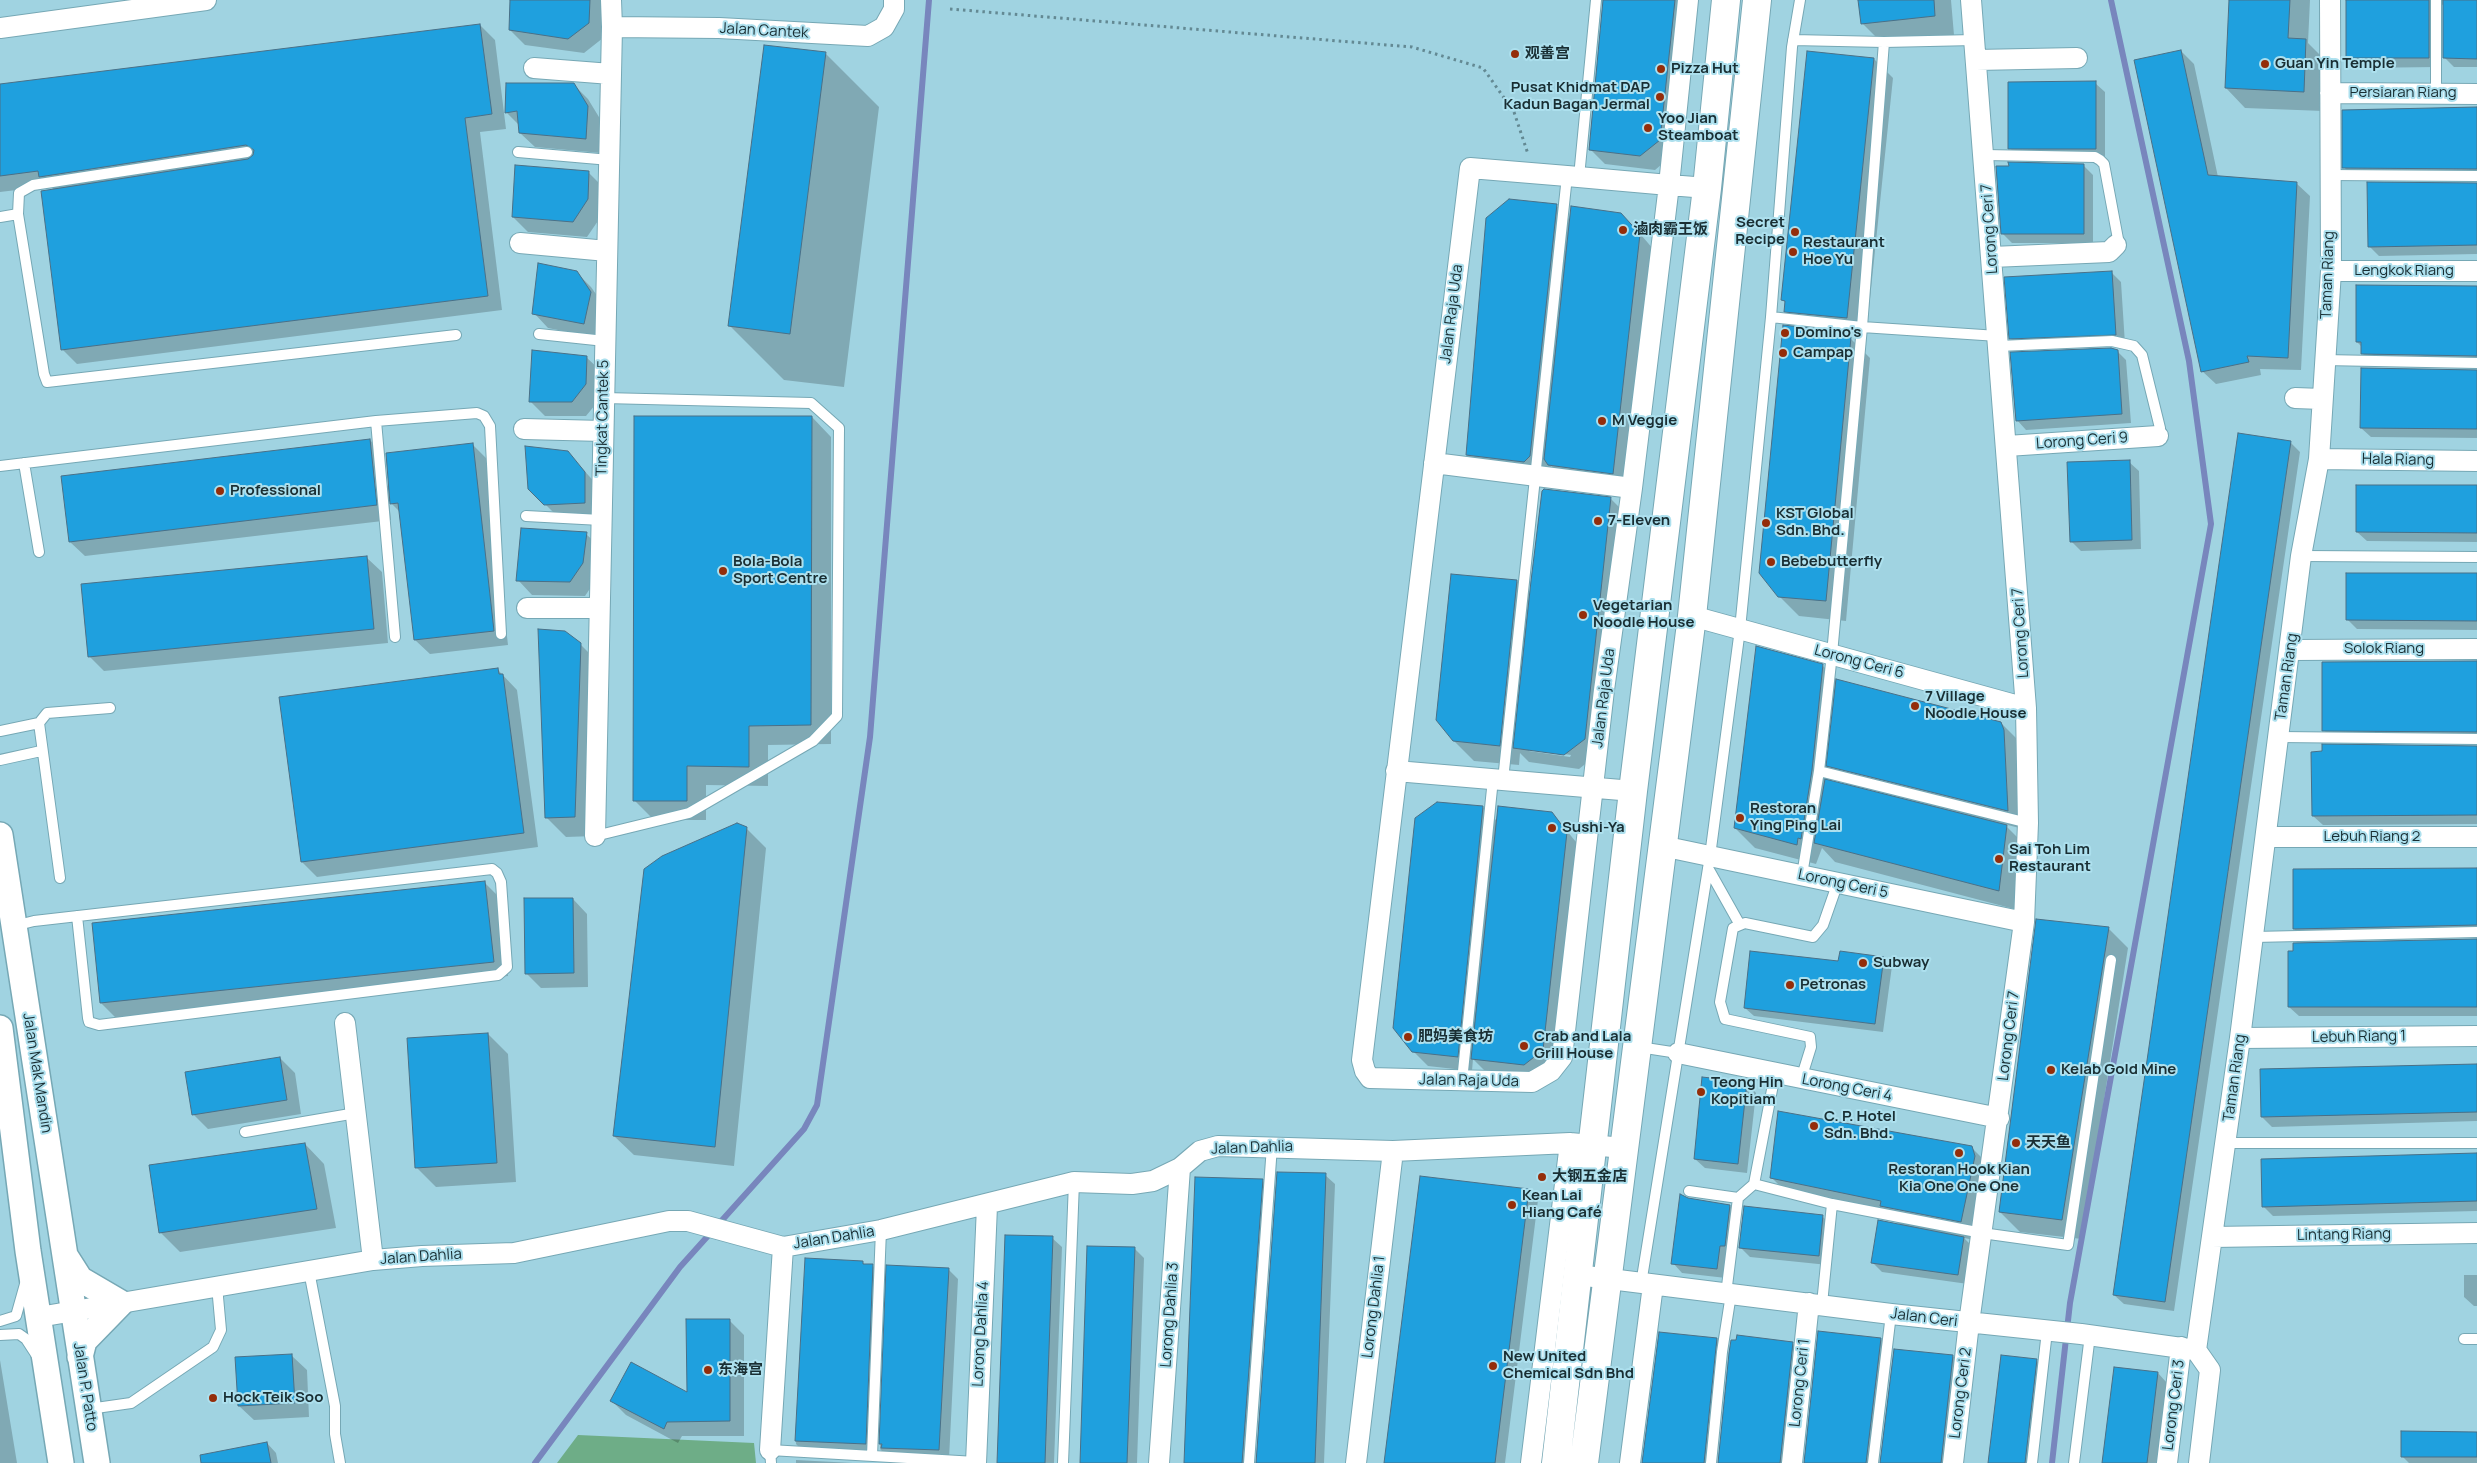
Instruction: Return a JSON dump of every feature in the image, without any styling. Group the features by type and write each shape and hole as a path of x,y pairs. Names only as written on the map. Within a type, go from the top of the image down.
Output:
{"main road":[{"path":"1556,1463 1578,1275 1581,1144 1633,791 1707,188 1726,0"},
{"path":"1584,1463 1692,616 1757,0"}],"street":[{"path":"0,28 206,0"},
{"name":"Tingkat Cantek 5","path":"595,836 610,160 611,0"},
{"name":"Jalan Cantek","path":"612,27 719,28 868,36 884,28 894,9 894,0"},
{"name":"Jalan Raja Uda","path":"1535,173 1470,168 1396,771 1364,1050 1364,1072 1370,1078 1532,1082 1551,1072 1562,1057 1604,690 1632,488 1669,185 1688,0"},
{"name":"Lorong Ceri 7","path":"1969,1323 1999,1118 2024,922 2028,823 2026,708 1985,155 1971,0"},
{"name":"Taman Riang","path":"2189,1349 2212,1237 2254,937 2291,650 2301,556 2319,459 2331,271 2329,175 2330,0"},
{"path":"1975,50 2078,58"},
{"path":"534,68 611,74"},
{"name":"Persiaran Riang","path":"2330,93 2477,94"},
{"path":"1535,173 1707,188"},
{"path":"520,243 607,251"},
{"path":"1992,257 2108,252 2116,245"},
{"name":"Lengkok Riang","path":"2331,271 2477,272"},
{"path":"2295,398 2322,399"},
{"path":"524,429 603,430"},
{"name":"Lorong Ceri 9","path":"2007,446 2158,436"},
{"name":"Hala Riang","path":"2319,459 2477,461"},
{"path":"1434,463 1535,474 1632,488"},
{"path":"527,608 599,608"},
{"name":"Lorong Ceri 6","path":"1692,616 2026,708"},
{"name":"Solok Riang","path":"2291,650 2477,649"},
{"path":"1396,771 1633,791"},
{"name":"Jalan Mak Mandin","path":"0,835 73,1311"},
{"name":"Lebuh Riang 2","path":"2267,837 2477,837"},
{"name":"Lorong Ceri 5","path":"1662,846 1709,862 1802,875 2024,922"},
{"path":"345,1023 373,1260"},
{"name":"Jalan Mak Mandin","path":"0,1028 28,1251 39,1317"},
{"name":"Lebuh Riang 1","path":"2240,1038 2477,1036"},
{"name":"Lorong Ceri 4","path":"1678,1053 1999,1118"},
{"path":"1531,1463 1581,1144"},
{"name":"Jalan Dahlia","path":"39,1317 373,1260 422,1256 514,1253 662,1222 688,1221 783,1246 881,1230 987,1206 1026,1193 1074,1182 1132,1184 1152,1181 1180,1168 1200,1151 1218,1146 1393,1150 1581,1144 1623,1148"},
{"name":"Lorong Dahlia 1","path":"1356,1463 1393,1150"},
{"name":"Lorong Dahlia 3","path":"1159,1463 1180,1168"},
{"name":"Lorong Dahlia 4","path":"976,1463 987,1206"},
{"name":"Lintang Riang","path":"2212,1237 2477,1233"},
{"path":"770,1457 783,1246"},
{"path":"64,1255 80,1279 120,1303 84,1341 80,1357"},
{"name":"Jalan Ceri","path":"1578,1275 1891,1314 2086,1334 2189,1349"},
{"path":"1630,1463 1647,1285"},
{"name":"Lorong Ceri 1","path":"1792,1463 1815,1304"},
{"name":"Jalan P. Patto","path":"73,1311 97,1463"},
{"path":"39,1317 61,1463"},
{"name":"Lorong Ceri 2","path":"1953,1463 1969,1323"},
{"path":"2189,1349 2210,1370 2199,1463"},
{"name":"Lorong Ceri 3","path":"2167,1463 2189,1349"}],"lane":[{"path":"1462,1081 1535,474 1596,0"},
{"path":"1647,1285 1678,1053 1709,862 1740,628 1771,317 1793,40 1800,0"},
{"path":"2436,0 2436,93"},
{"path":"1793,40 1884,42 1975,50"},
{"path":"1802,875 1820,771 1832,654 1862,328 1884,42"},
{"path":"247,152 33,186 19,193 18,214 44,374 48,382 456,335"},
{"path":"518,152 610,160"},
{"path":"1985,155 2096,157 2104,164 2118,239 2116,245"},
{"path":"2329,175 2477,176"},
{"path":"0,216 18,214"},
{"path":"1771,317 1998,341 2112,341 2134,346 2142,355 2160,428 2158,436"},
{"path":"539,334 605,341"},
{"path":"2324,360 2477,363"},
{"path":"595,836 689,813 813,741 837,716 840,428 811,403 604,398"},
{"path":"0,466 376,421 477,413 484,416 490,426 501,634"},
{"path":"376,421 395,637"},
{"path":"24,463 39,552"},
{"path":"526,516 601,520"},
{"path":"2301,556 2477,557"},
{"path":"0,731 38,724 47,713 110,708"},
{"path":"38,724 60,878"},
{"path":"2279,737 2477,739"},
{"path":"0,760 41,751"},
{"path":"1820,771 2028,823"},
{"path":"1709,862 1740,925"},
{"path":"14,926 34,921 77,916 492,869 497,872 501,882 507,967 498,975 99,1025 89,1022 88,1018 77,916"},
{"path":"1801,1079 1811,1047 1810,1036 1725,1019 1720,1002 1733,928 1745,923 1813,937 1823,925 1838,882"},
{"path":"2254,937 2477,932"},
{"path":"1754,1184 1832,1204 1982,1233 2068,1244 2111,960"},
{"name":"Lorong Ceri 4","path":"1636,1047 1678,1053"},
{"path":"1711,1463 1738,1198 1754,1184 1775,1074"},
{"path":"245,1132 356,1113"},
{"path":"2225,1143 2477,1143"},
{"path":"1249,1463 1272,1146"},
{"path":"1063,1463 1074,1182"},
{"path":"1690,1191 1738,1198"},
{"path":"1815,1304 1832,1204"},
{"path":"872,1456 881,1230"},
{"path":"0,1320 16,1316 26,1279 28,1251"},
{"path":"309,1271 335,1406 335,1434 340,1463"},
{"path":"89,1409 131,1403 213,1347 222,1330 217,1286"},
{"path":"1873,1463 1891,1314"},
{"path":"2032,1463 2052,1332"},
{"path":"0,1335 19,1334 26,1339 47,1371"},
{"path":"2074,1463 2086,1334"},
{"path":"2464,1339 2477,1339"},
{"path":"770,1457 872,1456 976,1463"}],"path":[{"path":"950,9 1412,47 1482,68 1514,112 1535,173"}],"green space":[{"path":"578,1435 754,1443 756,1463 557,1463"}],"building":[{"path":"510,0 590,0 589,23 568,39 509,30"},
{"path":"1603,0 1675,0 1660,140 1640,156 1589,150"},
{"path":"1858,0 1934,0 1935,16 1861,24"},
{"name":"Guan Yin Temple","path":"2229,0 2290,0 2288,38 2306,39 2304,92 2225,88"},
{"path":"2346,0 2429,0 2429,58 2346,58"},
{"path":"2443,0 2477,0 2477,59 2443,58"},
{"path":"480,24 492,114 465,118 488,296 61,350 41,191 248,159 253,155 254,150 246,145 39,177 38,171 0,176 0,84"},
{"path":"764,45 826,52 790,334 728,326"},
{"path":"2181,50 2208,175 2297,182 2288,358 2247,356 2249,362 2201,372 2134,60"},
{"path":"1807,51 1874,58 1847,318 1784,312 1785,301 1781,300"},
{"path":"2096,81 2096,149 2008,149 2008,82"},
{"path":"506,83 574,83 588,106 586,139 519,133 517,111 505,113"},
{"path":"2477,107 2477,169 2342,168 2342,110"},
{"path":"2008,162 2084,164 2084,234 2001,234 1996,166 2009,166"},
{"path":"515,165 589,171 588,199 573,222 512,217"},
{"path":"2367,182 2477,183 2477,245 2368,247"},
{"path":"1509,199 1557,204 1530,456 1524,462 1466,455 1486,218"},
{"path":"1571,206 1621,213 1640,234 1613,474 1548,465 1544,459"},
{"path":"538,263 577,271 591,292 584,324 532,314"},
{"path":"2112,271 2116,335 2009,339 2004,277"},
{"path":"2356,285 2477,286 2477,356 2361,354 2361,342 2356,342"},
{"path":"1783,325 1846,332 1845,337 1851,337 1826,601 1778,597 1759,573"},
{"path":"2111,348 2118,350 2122,414 2016,421 2010,352"},
{"path":"532,350 587,356 586,384 572,402 529,402"},
{"path":"2361,368 2477,370 2477,429 2360,428"},
{"name":"Bola-Bola Sport Centre","path":"634,416 812,416 811,725 749,726 749,767 687,766 687,801 633,801"},
{"path":"2238,433 2291,441 2165,1302 2113,1295"},
{"name":"Professional","path":"370,439 377,505 69,542 61,476"},
{"path":"473,443 494,631 414,640 398,503 390,504 386,453"},
{"path":"525,446 568,451 585,472 585,503 544,505 528,489"},
{"path":"2130,460 2132,540 2070,542 2067,462"},
{"path":"2356,485 2477,485 2477,533 2356,532"},
{"path":"1544,489 1611,497 1585,739 1564,755 1513,748 1531,581 1542,491"},
{"path":"521,528 587,532 583,563 570,582 516,581"},
{"path":"367,556 374,629 88,657 81,584"},
{"path":"2346,573 2477,573 2477,621 2346,620"},
{"path":"1451,574 1517,580 1500,746 1453,741 1436,720"},
{"path":"538,629 565,631 581,643 575,817 545,818"},
{"path":"1756,646 1823,664 1812,770 1801,839 1798,838 1797,845 1734,828"},
{"path":"2477,661 2477,732 2322,731 2322,662"},
{"path":"498,668 499,674 503,674 524,833 301,862 279,697"},
{"path":"1836,679 2001,722 2004,730 2008,811 1826,766"},
{"path":"2322,744 2477,746 2477,815 2312,816 2311,752 2322,751"},
{"path":"1825,779 2007,825 1999,891 1814,843"},
{"path":"1437,802 1483,806 1458,1057 1412,1052 1393,1028 1415,818"},
{"path":"1498,806 1552,812 1567,832 1543,1050 1524,1065 1471,1059"},
{"path":"737,823 747,827 715,1147 613,1136 644,869 662,856"},
{"path":"2477,868 2477,925 2293,929 2293,869"},
{"path":"485,881 494,962 100,1003 92,923"},
{"path":"524,898 573,898 574,973 525,974"},
{"name":"Kelab Gold Mine","path":"2036,919 2109,927 2062,1220 1999,1212"},
{"path":"2477,939 2477,1007 2288,1007 2288,951 2293,951 2293,943"},
{"name":"Petronas","path":"1750,951 1838,961 1840,951 1884,957 1875,1024 1744,1008"},
{"path":"488,1033 497,1163 415,1168 407,1038"},
{"path":"280,1057 287,1100 192,1115 185,1072"},
{"path":"2477,1064 2477,1112 2261,1117 2260,1069"},
{"path":"1702,1077 1747,1082 1738,1164 1694,1159"},
{"path":"1778,1111 1972,1146 1975,1156 1961,1222 1880,1206 1881,1201 1770,1178"},
{"path":"305,1143 317,1209 159,1233 149,1165"},
{"path":"2477,1153 2477,1201 2262,1207 2261,1159"},
{"path":"1277,1172 1326,1173 1315,1463 1256,1463"},
{"path":"1420,1176 1529,1189 1495,1463 1384,1463"},
{"path":"1195,1177 1263,1179 1242,1463 1184,1463"},
{"path":"1680,1194 1688,1198 1730,1205 1725,1246 1720,1246 1717,1269 1671,1264"},
{"path":"1744,1206 1823,1215 1819,1256 1739,1248"},
{"path":"1878,1220 1964,1237 1958,1275 1871,1263"},
{"path":"1005,1235 1053,1236 1045,1463 997,1463"},
{"path":"1087,1246 1135,1247 1127,1463 1080,1463"},
{"path":"805,1258 863,1261 863,1264 873,1264 866,1444 795,1441"},
{"path":"886,1265 949,1268 939,1450 881,1448 882,1444 879,1444"},
{"path":"686,1319 730,1319 730,1421 667,1422 664,1429 610,1401 631,1362 687,1392"},
{"path":"1818,1331 1881,1338 1866,1463 1804,1463"},
{"path":"1659,1332 1717,1338 1704,1463 1642,1463"},
{"path":"1737,1335 1793,1342 1780,1463 1718,1463 1729,1353 1731,1340 1736,1340"},
{"path":"1894,1349 1953,1355 1941,1463 1880,1463"},
{"path":"292,1354 295,1403 238,1406 235,1357"},
{"path":"2001,1355 2037,1359 2025,1463 1988,1463"},
{"path":"2114,1367 2158,1372 2147,1463 2102,1463"},
{"path":"2401,1431 2477,1432 2477,1457 2401,1457"},
{"path":"267,1442 271,1463 201,1463 200,1455"}],"waterway":[{"path":"535,1463 680,1267 804,1129 817,1105 870,737 929,0"},
{"path":"2052,1463 2070,1303 2211,524 2189,361 2111,0"}],"place":[{"name":"观善宫","path":"1515,54"},
{"name":"Guan Yin Temple","path":"2265,64"},
{"name":"Pizza Hut","path":"1661,69"},
{"name":"Pusat Khidmat DAP Kadun Bagan Jermal","path":"1660,97"},
{"name":"Yoo Jian Steamboat","path":"1648,128"},
{"name":"滷肉霸王饭","path":"1623,230"},
{"name":"Secret Recipe","path":"1795,232"},
{"name":"Restaurant Hoe Yu","path":"1793,252"},
{"name":"Domino's","path":"1785,333"},
{"name":"Campap","path":"1783,353"},
{"name":"M Veggie","path":"1602,421"},
{"name":"Professional","path":"220,491"},
{"name":"7-Eleven","path":"1598,521"},
{"name":"KST Global Sdn. Bhd.","path":"1766,523"},
{"name":"Bebebutterfly","path":"1771,562"},
{"name":"Bola-Bola Sport Centre","path":"723,571"},
{"name":"Vegetarian Noodle House","path":"1583,615"},
{"name":"7 Village Noodle House","path":"1915,706"},
{"name":"Restoran Ying Ping Lai","path":"1740,818"},
{"name":"Sushi-Ya","path":"1552,828"},
{"name":"Sai Toh Lim Restaurant","path":"1999,859"},
{"name":"Subway","path":"1863,963"},
{"name":"Petronas","path":"1790,985"},
{"name":"肥妈美食坊","path":"1408,1037"},
{"name":"Crab and Lala Grill House","path":"1524,1046"},
{"name":"Kelab Gold Mine","path":"2051,1070"},
{"name":"Teong Hin Kopitiam","path":"1701,1092"},
{"name":"C. P. Hotel Sdn. Bhd.","path":"1814,1126"},
{"name":"天天鱼","path":"2016,1143"},
{"name":"Restoran Hook Kian Kia One One One","path":"1959,1153"},
{"name":"大钢五金店","path":"1542,1177"},
{"name":"Kean Lai Hiang Café","path":"1512,1205"},
{"name":"New United Chemical Sdn Bhd","path":"1493,1366"},
{"name":"东海宫","path":"708,1370"},
{"name":"Hock Teik Soo","path":"213,1398"}]}
